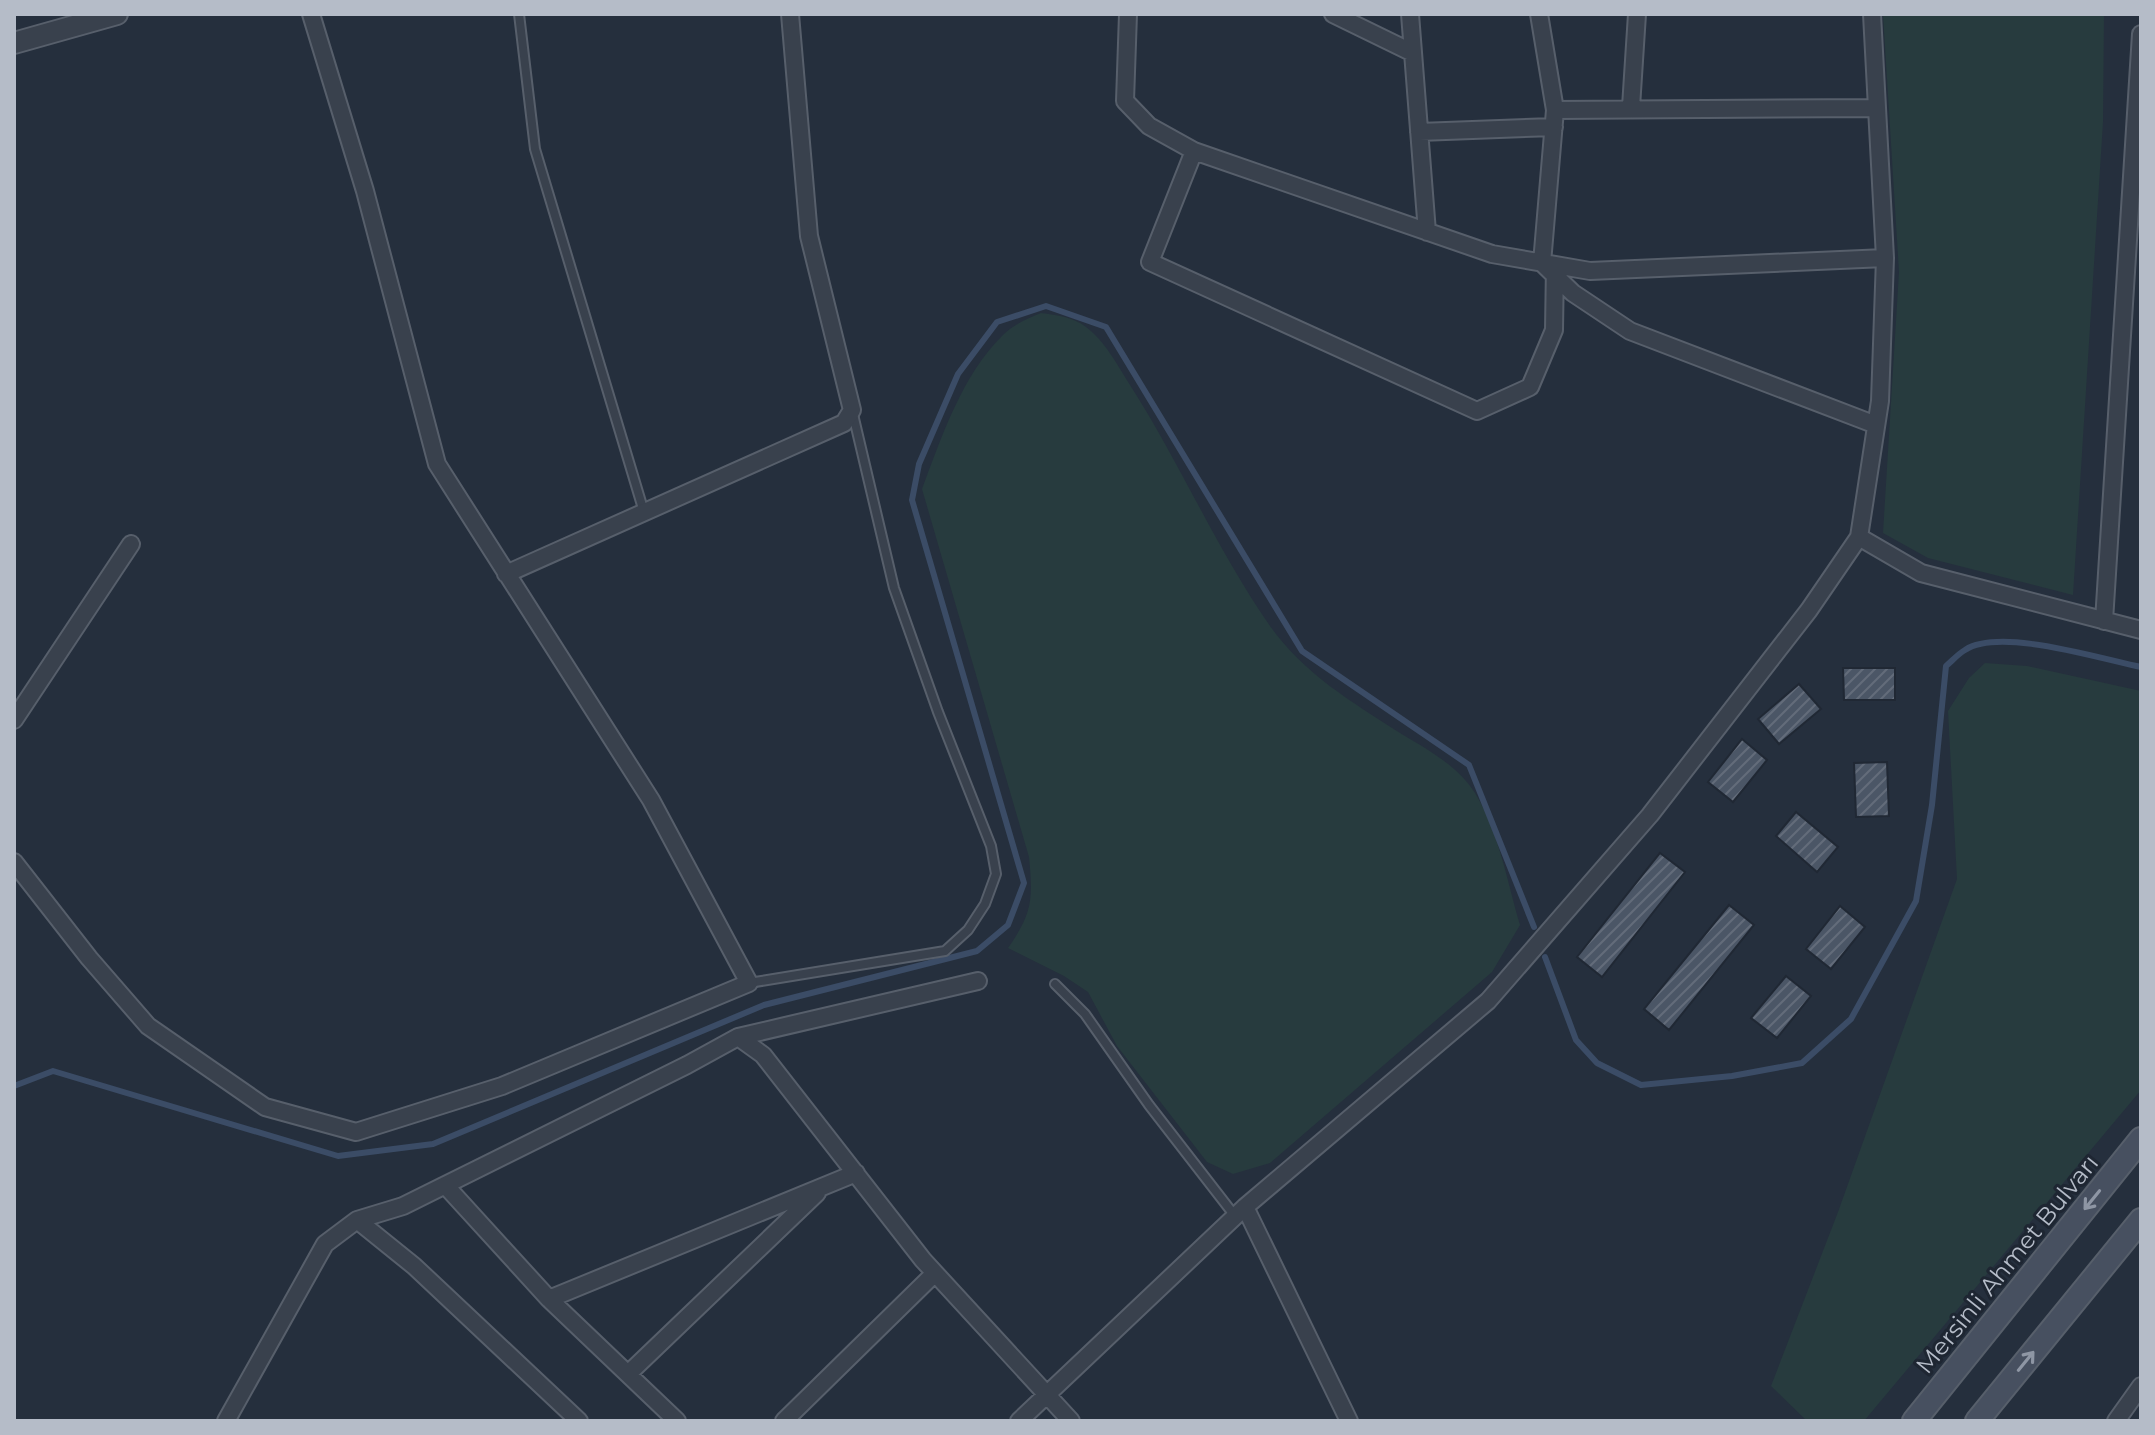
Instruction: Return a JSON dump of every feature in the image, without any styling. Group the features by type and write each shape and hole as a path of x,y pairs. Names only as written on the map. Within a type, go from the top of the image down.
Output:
{"main road":[{"name":"Mersinli Ahmet Bulvarı","path":"1914,1421 2141,1139"},
{"path":"1977,1421 2141,1220"}],"street":[{"path":"14,43 117,14"},
{"path":"14,862 89,958 148,1026 265,1107 356,1132 502,1086 749,983 651,800 437,464 365,191 311,14"},
{"path":"506,574 844,423 852,410 809,236 790,14"},
{"path":"1128,14 1125,101 1149,126 1194,151 1492,254 1551,268 1590,271 1885,258"},
{"path":"1333,14 1413,53"},
{"path":"1410,14 1427,232"},
{"path":"1194,151 1150,262 1477,411 1530,387 1554,330 1551,268 1555,118 1539,14"},
{"path":"1631,107 1637,14"},
{"path":"1019,1421 1240,1211 1488,1001 1650,815 1809,610 1859,537 1880,401 1885,258 1872,14"},
{"path":"2104,621 2135,233 2141,34"},
{"path":"1419,132 1631,107 1877,108"},
{"path":"1551,268 1573,293 1630,331 1876,425"},
{"path":"1859,537 1921,573 2141,630"},
{"path":"14,720 131,544"},
{"path":"226,1421 325,1244 357,1220 403,1206 674,1072 738,1037 978,981"},
{"path":"738,1037 763,1055 935,1273 1071,1421"},
{"path":"549,1299 856,1173"},
{"path":"445,1185 549,1299 677,1421"},
{"path":"628,1374 825,1186"},
{"path":"1240,1211 1349,1421"},
{"path":"357,1220 414,1266 579,1421"},
{"path":"784,1421 935,1273"},
{"path":"2116,1421 2141,1386"}],"lane":[{"path":"519,14 535,149 644,513"},
{"path":"749,983 945,951 968,930 985,904 996,874 991,846 938,712 894,588 852,410"},
{"path":"1055,984 1085,1014 1149,1105 1240,1211"}],"green space":[{"path":"1883,14 2104,14 2103,122 2073,595 1928,558 1883,533 1899,272"},
{"path":"1041,313 1065,317 1081,324 1105,346 1148,415 1233,567 1283,643 1330,686 1441,759 1468,783 1490,824 1520,925 1492,972 1270,1163 1233,1174 1207,1162 1117,1046 1088,992 1064,976 1008,948 1027,915 1031,884 1029,857 922,489 955,407 976,368 1007,331"},
{"path":"1985,663 2027,666 2141,691 2141,1090 1864,1421 1807,1421 1771,1386 1838,1212 1957,879 1948,711 1969,678"}],"building":[{"path":"1843,668 1895,668 1895,700 1844,700"},
{"path":"1799,684 1821,709 1779,744 1758,719"},
{"path":"1742,739 1767,760 1733,802 1708,782"},
{"path":"1887,762 1889,816 1856,817 1854,763"},
{"path":"1796,812 1838,847 1817,872 1776,836"},
{"path":"1660,853 1685,872 1602,977 1577,957"},
{"path":"1729,905 1754,925 1669,1030 1644,1009"},
{"path":"1840,906 1865,927 1831,969 1806,949"},
{"path":"1786,976 1811,996 1777,1038 1751,1018"}],"waterway":[{"path":"14,1086 53,1071 338,1156 433,1144 764,1005 977,951 1008,925 1024,883 912,500 919,464 958,374 997,322 1046,306 1106,327 1302,651 1469,765 1534,927"},
{"path":"1545,957 1576,1040 1597,1063 1641,1085 1732,1076 1802,1063 1851,1019 1916,901 1932,805 1946,666 1965,650 1981,644 2002,642 2051,647 2141,667"}]}
